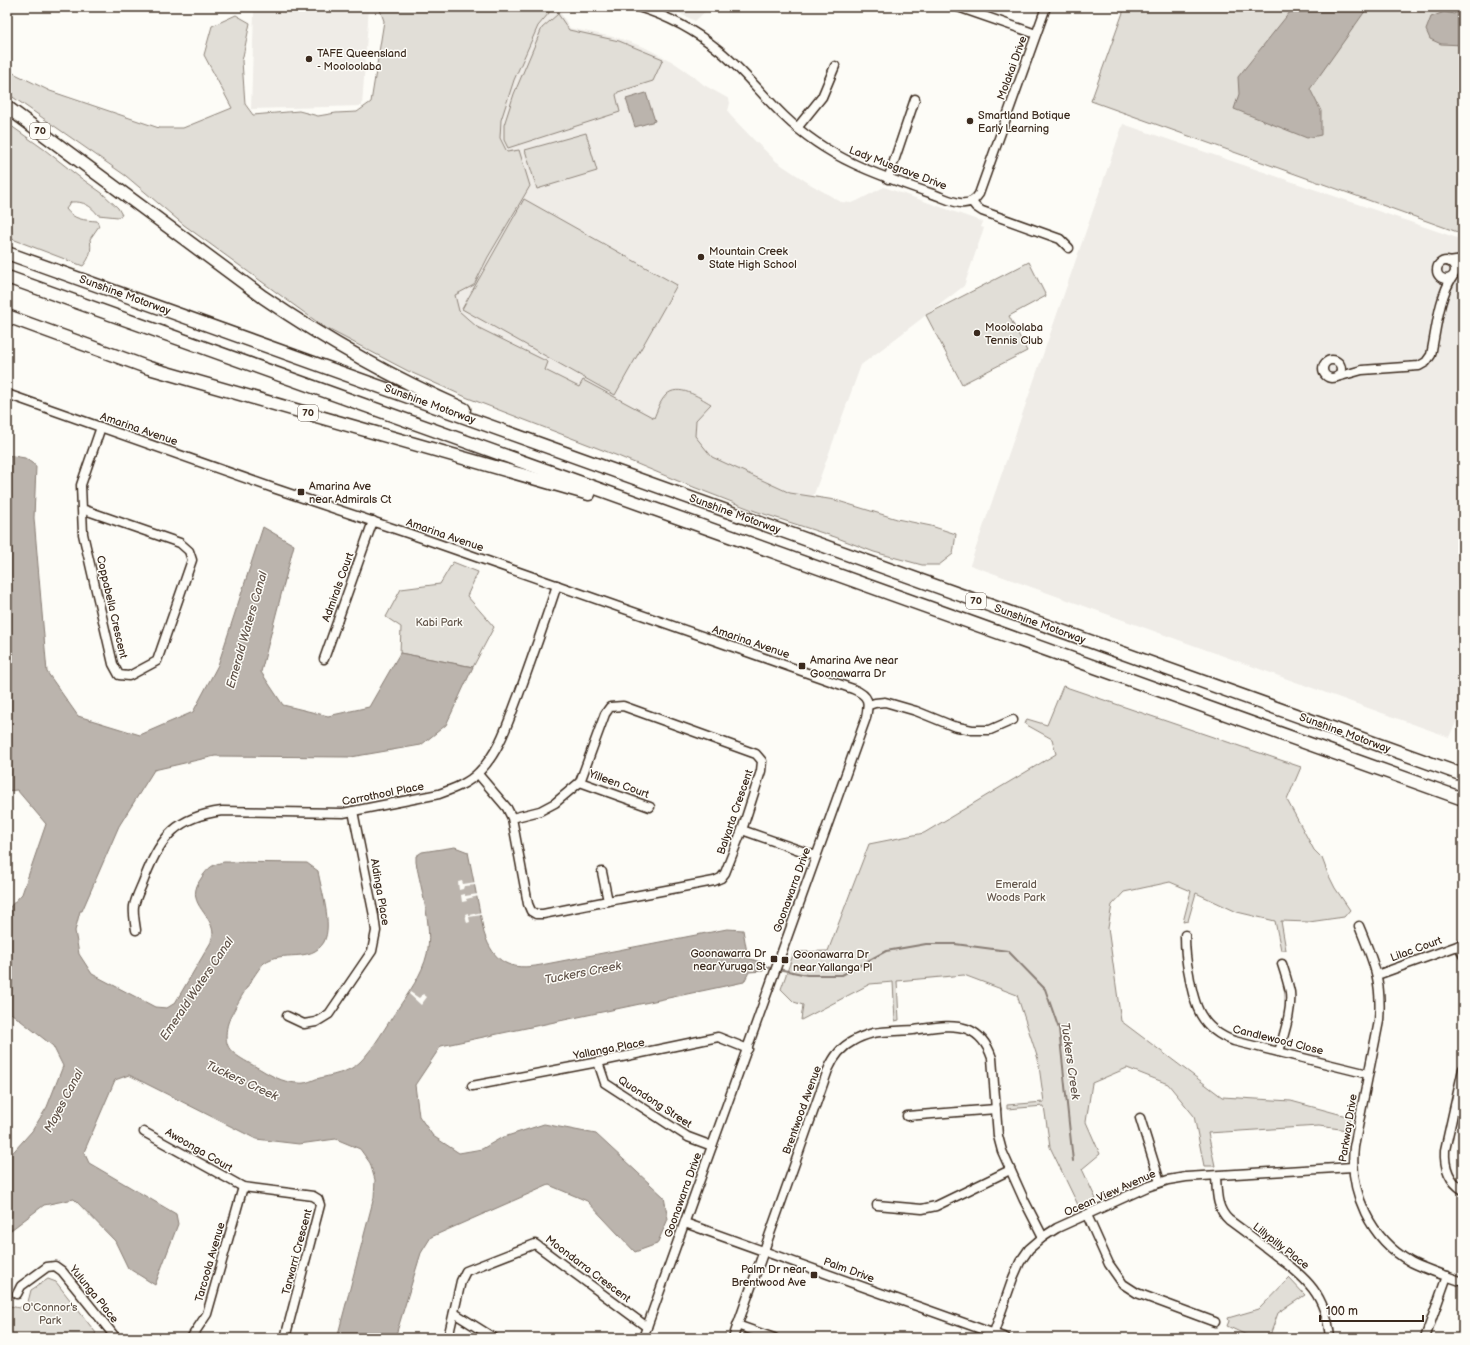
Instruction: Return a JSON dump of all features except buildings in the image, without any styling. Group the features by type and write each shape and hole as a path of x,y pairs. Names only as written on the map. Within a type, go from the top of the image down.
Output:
{"highway":[{"name":"70","path":"7,107 257,293 304,325 392,376 480,416 490,426"},
{"name":"Sunshine Motorway","path":"7,253 1463,775"},
{"name":"Sunshine Motorway","path":"7,277 1463,800"},
{"name":"70","path":"7,316 149,368 600,497 612,494"}],"street":[{"name":"Lady Musgrave Drive","path":"638,7 667,18 699,36 720,51 742,70 764,96 797,128 809,138 845,161 958,203 966,204 972,202"},
{"path":"958,7 1036,34"},
{"name":"Molakai Drive","path":"972,202 979,194 1046,7"},
{"path":"797,128 822,97 834,66"},
{"path":"888,178 915,99"},
{"path":"972,202 982,211 1060,239 1069,248"},
{"path":"1442,300 1442,283 1436,272 1437,266 1443,261 1448,262 1463,260"},
{"path":"1448,262 1454,266 1454,274"},
{"path":"1362,370 1331,360 1323,367 1325,375 1328,378 1333,379 1362,370 1416,367 1426,362 1431,355 1442,300 1449,282 1459,268 1463,267"},
{"path":"1439,277 1448,279 1454,274"},
{"path":"1337,362 1341,369 1337,377"},
{"name":"Amarina Avenue","path":"7,394 853,689 863,694 867,699 869,706"},
{"name":"Coppabella Crescent","path":"82,509 180,543 189,551 192,560 157,661 128,676 119,676 113,664 84,534 82,509 81,485 101,427"},
{"name":"Admirals Court","path":"324,659 373,521"},
{"name":"Carrothool Place","path":"136,930 134,907 153,857 163,841 182,824 205,814 222,811 353,812 439,794 452,790 478,774 496,750 503,737 557,585"},
{"path":"869,706 875,703 884,702 916,710 953,726 972,730 990,730 1013,720"},
{"name":"Balyarta Crescent","path":"478,774 507,808 512,818 528,904 531,911 536,914 543,914 608,900 714,881 721,878 725,873 742,830 761,771 762,761 756,754 623,706 610,707 605,714 580,782 555,803 540,811 512,818"},
{"name":"Goonawarra Drive","path":"643,1338 777,967 869,706"},
{"name":"Yilleen Court","path":"580,782 650,807"},
{"name":"Aldinga Place","path":"287,1016 304,1024 316,1022 329,1014 372,951 376,931 374,916 353,812"},
{"path":"742,830 816,856"},
{"path":"602,872 608,900"},
{"name":"Parkway Drive","path":"1359,926 1372,957 1377,975 1380,997 1379,1021 1354,1147 1353,1167 1356,1189 1364,1211 1372,1225 1398,1253 1413,1262 1463,1282"},
{"name":"Candlewood Close","path":"1185,935 1186,956 1195,1005 1205,1021 1217,1033 1227,1038 1368,1074"},
{"path":"1461,944 1463,955"},
{"name":"Lilac Court","path":"1377,975 1461,944"},
{"path":"1279,1052 1290,1004 1288,985 1282,964"},
{"name":"Brentwood Avenue","path":"732,1338 828,1070 834,1058 845,1046 866,1035 879,1032 948,1027 962,1028 980,1037 990,1052 993,1064 1000,1144 1010,1170 1043,1236"},
{"name":"Yallanga Place","path":"472,1086 718,1037 748,1048"},
{"name":"Quondong Street","path":"598,1062 605,1083 688,1137 712,1146"},
{"path":"1463,1069 1461,1090 1445,1150 1445,1160 1450,1177 1455,1184 1463,1190"},
{"path":"907,1116 996,1109"},
{"path":"1140,1118 1160,1182"},
{"name":"Awoonga Court","path":"144,1132 242,1187"},
{"name":"Ocean View Avenue","path":"992,1336 1020,1262 1043,1236 1056,1228 1160,1182 1182,1178 1353,1167"},
{"path":"877,1205 922,1209 936,1206 1010,1170"},
{"name":"Lillypilly Place","path":"1216,1176 1218,1201 1222,1212 1310,1284 1323,1307 1330,1338"},
{"name":"Tarcoola Avenue","path":"191,1338 207,1314 242,1187"},
{"name":"Tarwarri Crescent","path":"242,1187 313,1196 318,1199 320,1205 285,1338"},
{"path":"1087,1215 1109,1264 1123,1284 1137,1293 1215,1322"},
{"name":"Palm Drive","path":"685,1223 992,1336 1006,1338"},
{"name":"Moondarra Crescent","path":"448,1338 461,1281 466,1271 536,1244 647,1327"},
{"name":"Yulunga Place","path":"17,1294 22,1286 47,1267 55,1266 62,1271 116,1338"},
{"path":"1425,1338 1447,1276"},
{"path":"454,1313 494,1338"},
{"path":"737,1325 774,1338"}],"shaded area":[{"name":"TAFE Queensland - Mooloolaba","path":"250,7 369,7 362,106 251,109 254,12"},
{"name":"Mountain Creek State High School","path":"518,7 557,7 570,28 618,38 644,47 673,62 704,85 729,99 730,103 728,111 730,115 777,162 841,202 851,203 857,201 884,187 983,222 981,227 984,228 964,286 861,365 809,508 411,306"},
{"path":"667,7 710,7 695,21"},
{"path":"1123,124 1463,240 1463,548 1458,578 1463,585 1463,708 1449,737 970,565"}],"green space":[{"path":"379,7 549,7 549,13 538,26 514,80 501,120 500,138 507,152 519,150 530,186 488,257 474,285 455,295 459,311 477,327 548,362 545,370 579,387 583,380 654,418 662,400 671,392 676,390 695,395 711,404 696,420 695,436 712,457 790,493 835,500 897,519 931,526 956,534 953,554 939,565 922,565 874,552 835,537 755,511 468,398 408,371 324,327 184,225 126,176 7,93 7,70 50,91 159,128 183,128 232,108 204,55 212,26 236,15 250,23 242,61 245,104 253,115 299,111 318,116 357,112 371,102 384,21"},
{"path":"1125,7 1463,7 1463,234 1091,101"},
{"path":"558,14 569,30 619,41 663,59 653,81 618,92 616,95 620,112 508,148 504,140 504,125 514,94 542,28"},
{"path":"7,123 102,193 118,208 122,215 118,217 98,215 87,205 80,202 71,202 66,209 69,213 80,219 97,221 99,226 90,239 90,254 83,266 7,237"},
{"path":"586,133 597,171 537,189 525,150"},
{"path":"524,199 677,285 615,395 462,309"},
{"name":"Mooloolaba Tennis Club","path":"1029,262 1046,296 1009,316 1027,351 962,384 926,315"},
{"name":"Kabi Park","path":"453,562 478,572 467,596 494,627 473,667 400,653 401,627 386,617 401,589 440,584"},
{"name":"Emerald Woods Park","path":"1063,686 1301,767 1287,800 1314,850 1322,858 1335,888 1350,910 1344,917 1309,922 1281,921 1286,950 1281,950 1275,921 1237,912 1196,893 1188,921 1183,922 1191,891 1170,882 1124,892 1112,905 1108,928 1121,1021 1222,1097 1291,1101 1350,1117 1347,1130 1319,1126 1208,1133 1215,1166 1204,1166 1194,1116 1168,1084 1127,1068 1092,1083 1086,1122 1100,1154 1082,1169 1096,1199 1079,1207 1050,1147 1044,1106 1007,1109 1007,1105 1044,1102 1038,1059 1017,995 964,975 897,981 899,1020 895,1021 893,982 870,984 801,1020 803,1005 794,1002 781,989 794,952 828,951 869,844 924,833 1056,754 1052,739 1025,724 1027,719 1047,725"},
{"path":"1289,1278 1305,1295 1278,1313 1269,1338 1253,1338 1227,1326 1229,1321 1228,1318 1259,1309"},
{"name":"O'Connor's Park","path":"48,1279 56,1282 96,1333 90,1338 7,1338 7,1301 10,1306 19,1308 28,1302 31,1290"}],"water":[{"path":"1294,7 1368,7 1310,89 1321,111 1321,135 1307,138 1234,109 1239,94 1238,77"},
{"path":"1463,7 1463,45 1441,44 1430,39 1426,30 1431,17 1444,12 1454,14"},
{"path":"646,93 655,121 635,127 626,99"},
{"path":"7,455 25,458 36,466 34,518 47,672 78,716 140,735 193,712 218,665 263,527 294,545 261,672 283,705 328,716 369,707 400,653 473,667 446,725 421,745 351,757 215,756 154,770 119,826 82,911 80,911 75,931 79,954 92,974 155,1007 167,1008 175,1003 211,942 213,933 211,925 195,894 197,886 206,871 214,865 224,862 307,863 318,871 326,907 327,926 324,942 312,953 279,957 264,963 250,982 234,1010 228,1023 226,1034 226,1040 230,1050 239,1057 277,1078 294,1083 303,1083 334,1075 356,1066 375,1043 418,976 427,954 429,932 416,862 416,856 422,852 455,847 468,852 484,933 488,943 498,958 520,967 541,965 727,929 743,930 748,958 766,964 763,971 749,972 744,982 441,1046 415,1085 419,1116 433,1136 459,1153 482,1149 501,1138 544,1124 596,1134 664,1197 668,1219 657,1244 635,1252 587,1201 549,1185 431,1237 421,1253 395,1338 337,1338 374,1197 375,1180 370,1163 360,1149 336,1139 299,1144 256,1139 129,1075 115,1080 84,1152 89,1163 176,1214 178,1224 155,1285 128,1268 115,1241 74,1199 44,1205 7,1233 7,1159 32,1131 47,1107 63,1066 53,1046 7,1010 7,910 22,894 46,824 17,790 7,791 7,710 11,692 7,673"}],"pier":[{"path":"462,881 463,884 476,882 477,885 464,886 463,889 459,890 458,882"},
{"path":"465,894 465,896 478,894 479,896 466,899 467,901 462,902 461,895"},
{"path":"482,912 482,915 469,917 470,922 467,923 465,914 468,913 469,915"},
{"path":"410,992 419,998 423,994 427,997 421,1005 409,994"}],"waterway":[{"name":"Tuckers Creek","path":"778,969 807,975 842,975 886,951 926,944 955,944 1008,951 1045,989 1059,1029 1073,1161"},
{"name":"Tuckers Creek","path":"763,966 774,969"}],"place":[{"name":"TAFE Queensland - Mooloolaba","path":"309,59"},
{"name":"Smartland Botique Early Learning","path":"970,121"},
{"name":"Mountain Creek State High School","path":"701,257"},
{"name":"Mooloolaba Tennis Club","path":"977,333"},
{"name":"Amarina Ave near Admirals Ct","path":"301,492"},
{"name":"Amarina Ave near Goonawarra Dr","path":"802,666"},
{"name":"Goonawarra Dr near Yuruga St","path":"774,959"},
{"name":"Goonawarra Dr near Yallanga Pl","path":"785,960"},
{"name":"Palm Dr near Brentwood Ave","path":"814,1275"}],"water label":[{"name":"Emerald Waters Canal","path":"247,630"},
{"name":"Emerald Waters Canal","path":"197,989"},
{"name":"Mayes Canal","path":"64,1101"}]}
